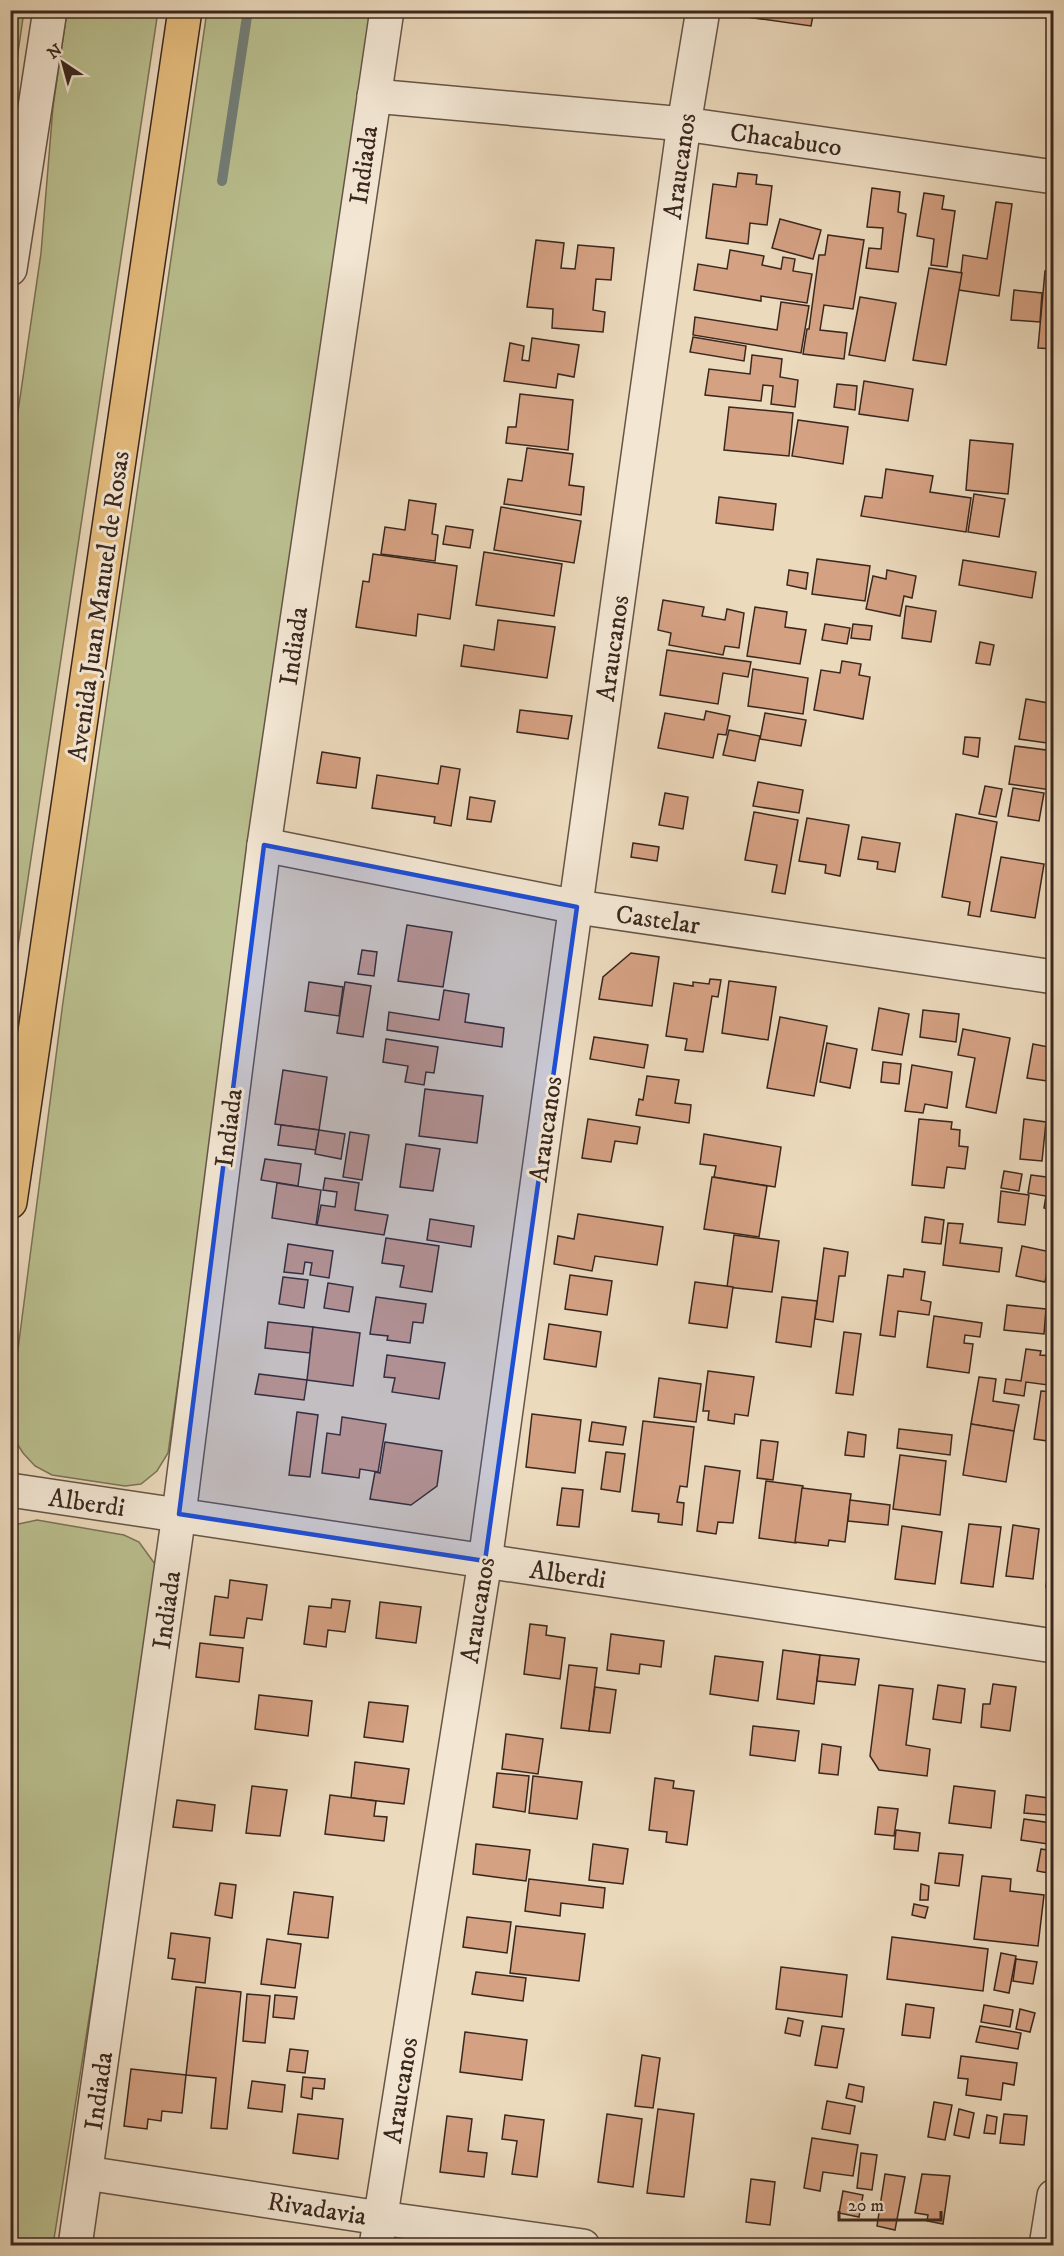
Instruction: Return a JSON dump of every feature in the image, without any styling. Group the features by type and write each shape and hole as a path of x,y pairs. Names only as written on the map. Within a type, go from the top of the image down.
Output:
{"main road":[{"name":"Avenida Juan Manuel de Rosas","path":"10,1202 185,10"}],"street":[{"path":"10,268 20,152 50,10"},
{"name":"Indiada","path":"75,2246 180,1514 264,845 387,10"},
{"name":"Araucanos","path":"378,2231 484,1562 577,907 684,124 703,10"},
{"name":"Chacabuco","path":"374,96 684,124 1053,177"},
{"name":"Castelar","path":"264,845 577,907 1053,977"},
{"name":"Alberdi","path":"10,1490 1053,1646"},
{"name":"Rivadavia","path":"86,2173 378,2231 584,2246"},
{"path":"1046,2246 1053,2196"}],"highlighted area":[{"path":"264,845 577,907 485,1561 179,1514"}],"green space":[{"path":"10,11 24,11 11,101"},
{"path":"67,11 158,11 11,992 11,460 41,253 53,107"},
{"path":"207,11 371,11 168,1453 157,1471 141,1484 125,1486 52,1475 35,1466 11,1434 11,1403 63,1002"},
{"path":"37,1520 124,1535 139,1542 160,1571 53,2245 11,2246 10,1527"}],"building":[{"path":"734,10 814,10 811,26 733,15"},
{"path":"738,173 757,175 756,184 772,186 767,225 750,223 748,244 706,238 713,184 736,187"},
{"path":"872,188 900,192 898,212 906,214 898,272 866,268 869,248 881,249 883,228 867,227"},
{"path":"924,193 944,196 942,209 955,211 947,267 931,265 934,239 917,236"},
{"path":"996,202 1012,204 999,296 959,290 963,255 987,259"},
{"path":"780,219 821,230 813,259 772,248"},
{"path":"828,235 864,240 853,309 824,305 820,330 847,333 844,359 803,354 807,329 809,329 819,255 825,255"},
{"path":"536,240 564,243 561,268 575,269 578,245 614,248 611,280 596,279 593,310 605,312 603,332 552,328 553,309 527,307"},
{"path":"730,250 764,256 762,265 781,269 783,257 795,259 793,271 812,274 807,303 761,296 761,301 694,290 698,264 727,269"},
{"path":"929,268 962,273 946,365 913,360"},
{"path":"1045,271 1054,272 1054,349 1038,348"},
{"path":"1014,290 1042,293 1040,322 1011,320"},
{"path":"860,297 896,303 885,361 849,355"},
{"path":"781,302 809,306 801,353 693,335 695,317 777,330"},
{"path":"693,337 746,346 744,361 690,352"},
{"path":"532,338 579,345 574,377 558,374 556,388 504,381 510,343 524,346 522,360 529,361"},
{"path":"752,355 782,359 780,377 798,380 795,407 771,404 773,386 763,385 761,401 705,395 709,369 750,374"},
{"path":"864,381 913,389 908,421 859,414"},
{"path":"837,384 857,386 855,410 834,407"},
{"path":"520,394 573,400 568,450 506,443 508,427 516,427"},
{"path":"729,407 793,413 789,456 724,450"},
{"path":"798,420 848,427 843,464 792,456"},
{"path":"970,440 1013,444 1008,494 966,490"},
{"path":"527,448 573,454 569,485 584,487 581,515 504,504 508,479 522,481"},
{"path":"886,469 933,476 930,492 971,498 966,532 861,516 865,496 882,498"},
{"path":"974,494 1005,499 999,537 968,532"},
{"path":"719,497 776,504 773,530 716,523"},
{"path":"409,500 436,504 432,534 438,535 435,561 381,554 385,527 405,530"},
{"path":"501,507 581,521 574,563 494,550"},
{"path":"446,526 473,530 470,548 443,544"},
{"path":"484,552 562,564 554,616 476,605"},
{"path":"373,554 457,566 450,619 418,614 416,636 356,627 363,581 369,582"},
{"path":"817,559 870,566 865,601 812,594"},
{"path":"963,560 1036,572 1032,598 959,585"},
{"path":"789,570 808,573 806,589 787,585"},
{"path":"887,570 916,576 912,598 904,596 900,616 866,609 873,576 886,579"},
{"path":"663,600 704,607 702,616 725,620 727,609 744,613 739,648 725,646 723,655 669,645 671,633 658,630"},
{"path":"906,606 936,611 931,642 902,638"},
{"path":"755,607 787,612 785,627 806,630 800,664 747,656"},
{"path":"498,620 555,627 547,678 461,666 464,645 494,650"},
{"path":"825,624 850,628 847,644 822,640"},
{"path":"853,624 872,626 870,640 851,638"},
{"path":"980,642 994,645 990,665 976,663"},
{"path":"667,650 751,662 748,677 723,673 718,704 660,695"},
{"path":"842,661 861,664 859,675 870,677 863,719 814,710 821,670 840,673"},
{"path":"753,669 808,678 803,714 748,706"},
{"path":"1026,699 1054,704 1054,744 1019,739"},
{"path":"520,710 572,716 568,739 517,732"},
{"path":"706,711 730,716 726,735 718,734 713,758 658,748 665,713 704,720"},
{"path":"765,713 806,720 801,746 760,739"},
{"path":"729,730 760,736 755,761 723,755"},
{"path":"965,737 980,738 978,757 963,754"},
{"path":"1015,746 1054,751 1051,790 1009,784"},
{"path":"322,752 360,758 356,788 317,783"},
{"path":"441,766 460,769 451,826 434,823 435,817 372,808 377,775 438,784"},
{"path":"758,782 803,790 799,813 753,806"},
{"path":"985,786 1002,789 996,817 979,814"},
{"path":"1013,788 1044,793 1039,821 1008,816"},
{"path":"665,793 688,797 683,829 659,825"},
{"path":"470,797 495,801 491,822 467,819"},
{"path":"754,812 798,820 785,894 772,892 777,865 745,860"},
{"path":"956,814 997,822 980,917 968,915 970,902 942,897"},
{"path":"807,818 849,825 840,876 825,873 826,865 799,861"},
{"path":"862,837 900,843 895,872 877,869 878,862 858,859"},
{"path":"633,843 659,847 657,861 631,857"},
{"path":"1001,857 1044,864 1035,918 991,911"},
{"path":"407,925 452,932 443,987 398,981"},
{"path":"362,950 377,952 374,976 358,974"},
{"path":"631,953 659,957 652,1006 599,999 603,977"},
{"path":"710,979 721,980 718,997 712,996 703,1052 685,1050 687,1039 666,1036 674,983 693,986 693,982 709,984"},
{"path":"729,981 776,987 768,1040 722,1033"},
{"path":"309,982 343,987 339,1016 305,1011"},
{"path":"345,982 371,986 363,1037 337,1033"},
{"path":"444,990 469,994 465,1022 504,1028 502,1047 387,1030 389,1012 439,1020"},
{"path":"879,1008 909,1014 902,1055 872,1050"},
{"path":"923,1010 959,1014 956,1042 920,1037"},
{"path":"780,1017 827,1026 814,1096 767,1088"},
{"path":"963,1029 1010,1038 996,1113 966,1107 975,1058 958,1055"},
{"path":"594,1037 648,1045 644,1068 590,1059"},
{"path":"386,1039 438,1047 434,1073 426,1072 424,1085 405,1082 408,1066 383,1062"},
{"path":"827,1043 857,1049 850,1088 820,1082"},
{"path":"1033,1044 1054,1048 1054,1082 1027,1078"},
{"path":"883,1062 901,1064 899,1084 881,1082"},
{"path":"912,1065 952,1072 947,1108 925,1104 923,1113 905,1111"},
{"path":"283,1070 327,1077 319,1130 275,1124"},
{"path":"647,1076 679,1080 675,1103 691,1105 689,1123 636,1115 639,1099 643,1100"},
{"path":"425,1089 483,1096 477,1143 419,1136"},
{"path":"588,1119 640,1127 637,1144 615,1141 611,1162 582,1158"},
{"path":"919,1119 952,1122 951,1129 960,1130 959,1146 968,1147 965,1169 947,1167 944,1188 912,1185"},
{"path":"1024,1119 1046,1122 1042,1161 1020,1159"},
{"path":"281,1125 319,1130 316,1150 278,1145"},
{"path":"319,1130 345,1134 341,1159 315,1154"},
{"path":"350,1132 369,1135 362,1180 343,1177"},
{"path":"704,1134 781,1147 775,1187 714,1177 716,1166 700,1164"},
{"path":"406,1144 440,1149 433,1191 400,1187"},
{"path":"265,1159 301,1164 298,1186 261,1180"},
{"path":"1004,1171 1022,1174 1019,1191 1001,1188"},
{"path":"1031,1175 1054,1178 1054,1210 1044,1208 1046,1196 1028,1193"},
{"path":"712,1177 767,1186 759,1237 704,1229"},
{"path":"325,1178 359,1183 355,1210 388,1215 384,1235 317,1225 321,1205 335,1207 337,1192 323,1190"},
{"path":"277,1183 321,1190 316,1225 272,1218"},
{"path":"1001,1191 1029,1195 1025,1225 998,1222"},
{"path":"578,1214 663,1227 657,1265 595,1256 592,1271 554,1264 558,1236 574,1239"},
{"path":"925,1217 944,1220 941,1244 922,1242"},
{"path":"430,1219 474,1226 471,1247 427,1240"},
{"path":"948,1223 963,1224 960,1243 1002,1248 999,1272 943,1265"},
{"path":"734,1235 779,1241 772,1292 727,1287"},
{"path":"386,1238 439,1246 432,1292 400,1287 404,1266 382,1263"},
{"path":"288,1244 333,1251 329,1278 310,1275 312,1263 305,1262 303,1274 284,1272"},
{"path":"1022,1246 1051,1252 1045,1282 1016,1276"},
{"path":"824,1248 848,1252 845,1276 839,1276 833,1322 815,1319"},
{"path":"904,1269 925,1272 921,1300 931,1302 929,1315 898,1311 895,1337 880,1335 888,1275 903,1277"},
{"path":"570,1275 612,1281 607,1315 565,1309"},
{"path":"283,1277 308,1280 304,1308 279,1304"},
{"path":"695,1282 733,1287 727,1328 689,1323"},
{"path":"328,1283 353,1287 349,1312 324,1308"},
{"path":"376,1297 426,1304 423,1323 413,1322 410,1343 387,1340 388,1336 370,1334"},
{"path":"782,1297 817,1301 811,1347 776,1342"},
{"path":"1007,1305 1046,1309 1044,1334 1004,1330"},
{"path":"934,1316 982,1323 980,1337 965,1335 964,1343 973,1344 969,1373 927,1367"},
{"path":"268,1322 313,1327 310,1353 265,1348"},
{"path":"549,1324 601,1332 596,1367 544,1359"},
{"path":"313,1327 360,1333 353,1386 307,1380"},
{"path":"844,1332 861,1334 853,1395 836,1393"},
{"path":"1026,1349 1041,1351 1040,1355 1052,1356 1048,1385 1026,1382 1024,1396 1004,1393 1006,1379 1021,1381"},
{"path":"387,1355 445,1363 439,1399 392,1392 395,1378 384,1377"},
{"path":"708,1371 754,1377 748,1416 735,1414 734,1424 708,1420 709,1411 703,1411"},
{"path":"259,1374 307,1380 304,1400 255,1394"},
{"path":"979,1377 996,1379 993,1401 1019,1405 1014,1431 971,1424"},
{"path":"659,1378 701,1384 696,1422 654,1417"},
{"path":"1041,1391 1054,1392 1054,1442 1034,1439"},
{"path":"297,1412 318,1415 310,1477 289,1475"},
{"path":"532,1414 581,1420 575,1473 526,1467"},
{"path":"342,1417 386,1424 378,1472 360,1469 359,1478 322,1473 327,1433 340,1435"},
{"path":"643,1421 694,1427 687,1487 680,1486 677,1502 684,1503 682,1525 658,1522 659,1514 632,1511"},
{"path":"592,1422 626,1427 623,1445 589,1441"},
{"path":"971,1424 1014,1431 1006,1482 963,1475"},
{"path":"899,1429 952,1435 950,1455 897,1448"},
{"path":"848,1432 866,1435 864,1457 845,1455"},
{"path":"761,1440 778,1442 773,1480 757,1478"},
{"path":"385,1442 442,1451 437,1486 411,1505 370,1499 375,1472 380,1473"},
{"path":"606,1452 625,1454 620,1492 601,1489"},
{"path":"900,1455 946,1461 940,1515 893,1509"},
{"path":"705,1466 740,1471 733,1523 718,1522 716,1534 697,1531"},
{"path":"766,1481 803,1486 796,1543 759,1538"},
{"path":"562,1488 583,1490 579,1527 557,1525"},
{"path":"802,1488 851,1494 845,1542 829,1540 828,1546 795,1542"},
{"path":"850,1500 890,1505 888,1525 848,1521"},
{"path":"969,1524 1001,1527 993,1587 961,1583"},
{"path":"1013,1525 1039,1529 1033,1579 1006,1576"},
{"path":"1054,1525 1054,1588 1046,1587"},
{"path":"902,1526 942,1532 935,1584 895,1579"},
{"path":"230,1580 267,1585 262,1620 247,1618 244,1638 210,1635 215,1596 228,1598"},
{"path":"332,1599 350,1601 345,1632 328,1630 326,1647 304,1644 309,1606 331,1608"},
{"path":"380,1602 421,1607 416,1643 376,1638"},
{"path":"530,1624 547,1626 546,1635 565,1638 560,1679 524,1674"},
{"path":"611,1634 664,1641 661,1667 640,1664 639,1674 607,1670"},
{"path":"200,1643 243,1648 239,1682 196,1677"},
{"path":"783,1650 820,1655 814,1704 777,1699"},
{"path":"820,1655 859,1659 855,1685 817,1681"},
{"path":"715,1656 763,1662 758,1701 710,1694"},
{"path":"569,1665 597,1668 589,1731 561,1728"},
{"path":"993,1684 1016,1687 1010,1731 981,1727 983,1704 990,1704"},
{"path":"879,1685 913,1689 906,1745 930,1749 927,1776 879,1770 870,1756"},
{"path":"938,1685 965,1689 961,1723 933,1719"},
{"path":"595,1687 616,1690 610,1733 589,1731"},
{"path":"259,1695 312,1701 308,1736 255,1729"},
{"path":"369,1702 408,1706 403,1742 364,1737"},
{"path":"753,1726 799,1731 795,1761 750,1755"},
{"path":"506,1734 543,1739 538,1774 502,1769"},
{"path":"822,1744 841,1747 838,1775 819,1773"},
{"path":"355,1762 409,1769 404,1804 351,1798"},
{"path":"497,1773 529,1776 525,1812 493,1807"},
{"path":"533,1776 582,1782 577,1819 529,1813"},
{"path":"655,1778 674,1781 673,1788 694,1791 687,1845 666,1842 667,1832 649,1830"},
{"path":"252,1786 287,1790 280,1836 246,1833"},
{"path":"954,1786 995,1791 991,1828 949,1823"},
{"path":"330,1795 376,1801 374,1816 387,1817 384,1841 325,1834"},
{"path":"1026,1795 1049,1798 1047,1815 1024,1813"},
{"path":"177,1800 215,1805 212,1831 173,1827"},
{"path":"878,1807 898,1809 894,1836 875,1834"},
{"path":"1024,1819 1051,1823 1048,1844 1021,1840"},
{"path":"896,1830 920,1833 918,1851 894,1849"},
{"path":"476,1844 530,1850 526,1881 473,1874"},
{"path":"593,1844 628,1849 623,1884 589,1880"},
{"path":"1041,1849 1054,1851 1054,1874 1037,1871"},
{"path":"939,1853 963,1855 959,1886 935,1883"},
{"path":"982,1876 1011,1879 1010,1891 1044,1895 1038,1946 974,1939"},
{"path":"529,1879 605,1888 603,1908 561,1903 560,1916 525,1911"},
{"path":"220,1883 236,1885 232,1918 215,1915"},
{"path":"921,1884 929,1886 928,1900 920,1900"},
{"path":"294,1892 333,1897 328,1938 288,1934"},
{"path":"914,1904 928,1907 925,1918 912,1915"},
{"path":"467,1917 511,1922 507,1953 463,1947"},
{"path":"516,1926 585,1934 579,1981 510,1973"},
{"path":"171,1933 210,1938 205,1983 172,1979 175,1959 168,1958"},
{"path":"892,1937 988,1949 983,1991 887,1979"},
{"path":"267,1939 301,1944 295,1988 261,1984"},
{"path":"1001,1953 1016,1956 1009,1993 994,1990"},
{"path":"1016,1959 1037,1962 1033,1984 1013,1981"},
{"path":"781,1967 847,1975 842,2017 776,2009"},
{"path":"476,1972 526,1978 523,2001 472,1994"},
{"path":"196,1987 241,1992 227,2129 211,2128 216,2078 186,2075"},
{"path":"247,1994 270,1996 265,2043 243,2041"},
{"path":"275,1995 297,1997 294,2019 273,2017"},
{"path":"906,2004 934,2008 930,2038 902,2035"},
{"path":"984,2005 1013,2010 1010,2027 981,2022"},
{"path":"1020,2009 1035,2013 1030,2032 1016,2029"},
{"path":"788,2018 803,2021 800,2036 785,2033"},
{"path":"822,2026 844,2029 837,2068 815,2065"},
{"path":"980,2026 1021,2033 1018,2049 976,2042"},
{"path":"465,2032 527,2040 522,2080 460,2072"},
{"path":"290,2049 308,2051 305,2073 287,2071"},
{"path":"642,2055 660,2058 653,2108 635,2106"},
{"path":"961,2056 1017,2063 1014,2085 1003,2083 1001,2100 966,2095 968,2079 958,2078"},
{"path":"131,2069 186,2075 182,2113 162,2111 161,2121 148,2119 147,2129 124,2126"},
{"path":"303,2077 325,2079 324,2089 313,2088 312,2099 301,2097"},
{"path":"252,2081 285,2085 282,2112 248,2108"},
{"path":"849,2084 864,2087 862,2102 846,2098"},
{"path":"827,2101 855,2106 850,2134 822,2129"},
{"path":"934,2102 952,2105 945,2140 928,2137"},
{"path":"658,2109 694,2114 684,2197 647,2193"},
{"path":"959,2109 974,2113 969,2138 954,2135"},
{"path":"298,2114 343,2119 338,2159 293,2153"},
{"path":"607,2114 642,2119 633,2187 598,2182"},
{"path":"1004,2114 1027,2116 1024,2145 1000,2143"},
{"path":"505,2115 544,2120 537,2177 512,2174 517,2141 502,2139"},
{"path":"987,2115 997,2117 995,2134 984,2133"},
{"path":"447,2116 472,2119 468,2151 487,2153 484,2177 440,2172"},
{"path":"812,2138 858,2145 853,2176 823,2172 820,2191 804,2188"},
{"path":"861,2153 877,2155 872,2190 857,2188"},
{"path":"885,2174 905,2177 895,2230 877,2226"},
{"path":"922,2174 950,2176 943,2224 927,2221 928,2215 915,2213"},
{"path":"751,2179 775,2182 770,2225 746,2222"},
{"path":"843,2191 863,2195 859,2217 839,2213"}],"waterway":[{"path":"222,181 248,10"}]}
